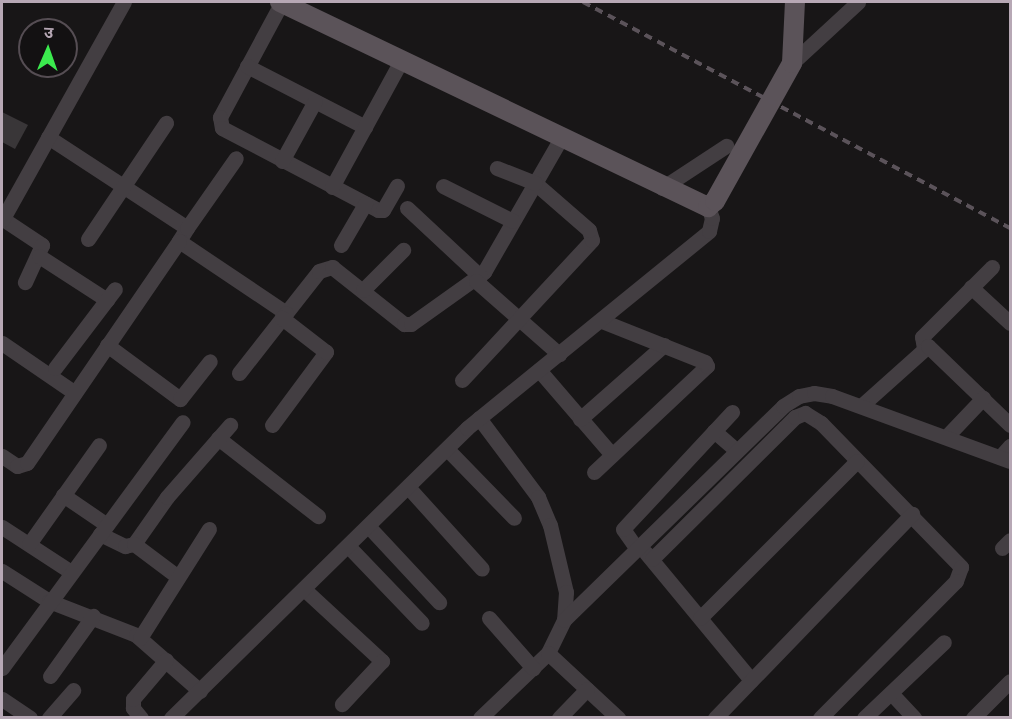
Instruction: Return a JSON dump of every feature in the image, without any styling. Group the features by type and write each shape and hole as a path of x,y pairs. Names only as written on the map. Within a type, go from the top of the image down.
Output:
{"main road":[{"path":"280,2 662,188 708,207 715,201 792,63 795,2"}],"street":[{"path":"25,282 39,256 40,241 2,219 122,5 105,2"},
{"path":"280,2 219,124 332,187 382,210 397,186"},
{"path":"792,63 858,2"},
{"path":"332,187 401,61"},
{"path":"247,66 365,127"},
{"path":"282,160 315,101"},
{"path":"88,238 166,123"},
{"path":"48,137 124,187 326,352 272,425"},
{"path":"239,373 326,267 339,269 404,324 411,324 478,279 561,138"},
{"path":"662,188 726,146"},
{"path":"2,456 17,466 27,463 236,158"},
{"path":"462,380 522,319 591,240 589,230 535,183 497,168"},
{"path":"443,186 513,221"},
{"path":"341,245 365,204"},
{"path":"171,717 305,590 479,418 602,321 709,231 712,218 708,207"},
{"path":"407,208 478,279 559,354"},
{"path":"363,290 403,250"},
{"path":"39,256 111,295 55,368"},
{"path":"924,348 922,337 992,267"},
{"path":"971,287 1011,323"},
{"path":"594,472 707,366 664,345 602,321"},
{"path":"2,343 75,393"},
{"path":"107,345 180,399 210,361"},
{"path":"580,418 664,345"},
{"path":"861,406 924,348 932,347 1011,425"},
{"path":"539,370 612,455"},
{"path":"480,717 548,653 564,620 783,406 799,396 814,393 832,396 946,437 1007,455"},
{"path":"946,437 983,398"},
{"path":"732,412 623,529 623,535 652,560 751,680"},
{"path":"652,560 795,417 805,413 814,416 957,559 960,574 820,717"},
{"path":"479,418 529,483 544,510 566,592 564,620"},
{"path":"2,668 49,601 183,422"},
{"path":"63,495 125,546 134,544 167,497 230,424"},
{"path":"714,431 737,451"},
{"path":"218,438 318,516"},
{"path":"29,544 99,445"},
{"path":"447,448 514,518"},
{"path":"700,618 857,461"},
{"path":"678,470 700,487"},
{"path":"408,487 482,569"},
{"path":"715,717 912,514"},
{"path":"2,527 71,572"},
{"path":"369,527 439,602"},
{"path":"140,638 209,529"},
{"path":"134,544 178,577"},
{"path":"349,547 422,623"},
{"path":"2,573 49,601 93,615 140,638 200,691"},
{"path":"305,590 382,661 342,704"},
{"path":"50,676 93,615"},
{"path":"489,618 533,668"},
{"path":"864,717 944,642"},
{"path":"548,653 618,717"},
{"path":"141,717 133,708 133,699 166,660"},
{"path":"973,717 1010,681"},
{"path":"559,717 587,689"},
{"path":"49,717 73,690"},
{"path":"891,693 914,717"},
{"path":"2,699 30,717"}],"building":[{"path":"2,112 28,125 15,149 2,142"}],"railway":[{"path":"583,2 1010,228"}]}
